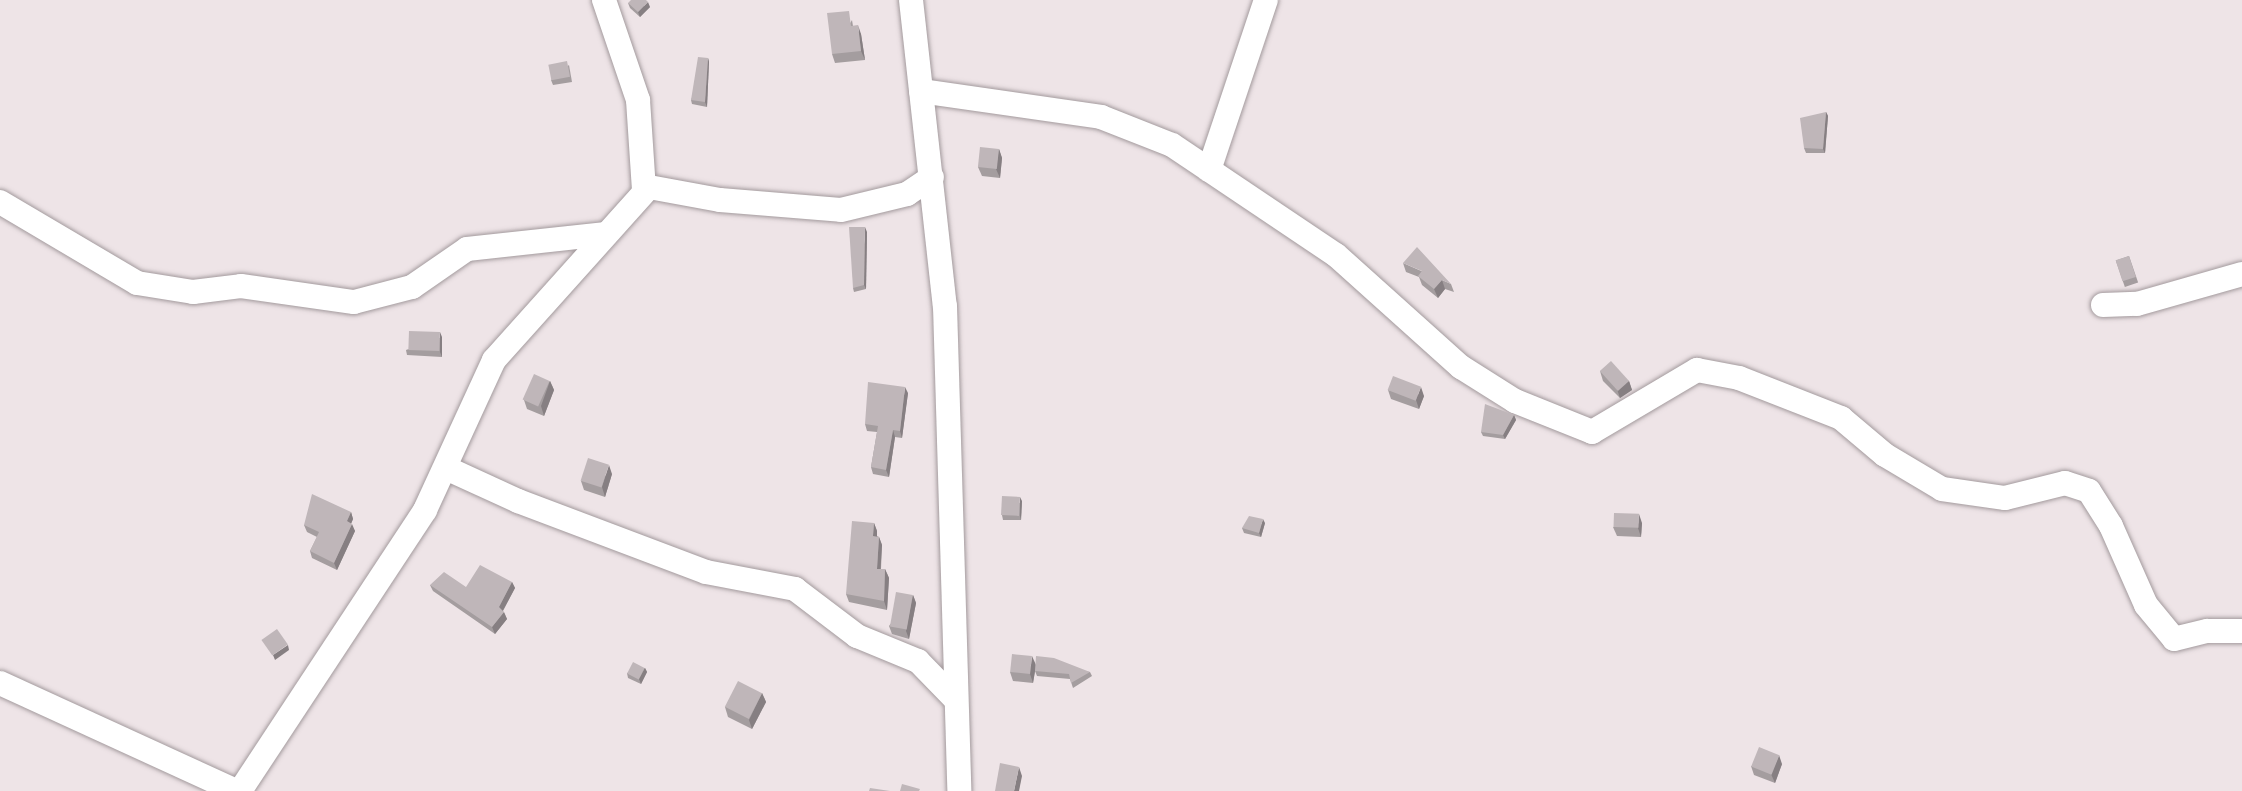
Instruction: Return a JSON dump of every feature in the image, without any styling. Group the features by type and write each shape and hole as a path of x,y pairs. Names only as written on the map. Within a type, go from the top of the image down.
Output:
{"street":[{"path":"604,0 638,100 644,191"},
{"path":"911,0 932,177 951,409 959,791"},
{"path":"1209,170 1266,0"},
{"path":"921,91 1101,117 1172,145 1336,256 1461,368 1515,401 1591,432 1698,370 1739,378 1841,418 1885,456 1942,489 2005,498 2065,483 2089,491 2111,526 2146,605 2174,639 2207,631 2242,631"},
{"path":"0,683 238,791 382,578 446,468 494,360 644,191 658,186 720,200 841,210 907,194 932,177"},
{"path":"0,202 137,283 193,292 241,286 354,302 412,287 467,249 606,234"},
{"path":"2103,305 2137,304 2242,274"},
{"path":"446,468 518,501 706,572 795,589 858,636 918,661 955,699"}],"building":[{"path":"631,0 648,2 638,12 628,3"},
{"path":"849,11 851,26 858,25 861,51 832,54 827,13"},
{"path":"698,57 708,58 705,102 691,100"},
{"path":"567,61 570,77 551,80 548,65"},
{"path":"1826,112 1823,149 1804,148 1800,118"},
{"path":"980,147 999,149 997,169 978,167"},
{"path":"849,227 865,227 864,285 853,288"},
{"path":"1417,247 1451,284 1442,280 1434,289 1418,276 1422,271 1403,263"},
{"path":"2129,256 2136,277 2122,281 2116,260"},
{"path":"409,331 440,332 439,351 408,350"},
{"path":"1611,361 1629,381 1618,391 1600,371"},
{"path":"534,374 550,381 538,406 523,400"},
{"path":"1393,376 1421,387 1416,401 1388,390"},
{"path":"868,382 905,387 900,431 893,430 886,470 871,467 878,426 865,424"},
{"path":"1485,404 1514,415 1503,435 1481,432"},
{"path":"588,458 609,465 602,488 581,481"},
{"path":"312,494 351,512 347,521 352,524 334,563 310,551 319,532 304,525"},
{"path":"1002,496 1020,497 1019,516 1001,515"},
{"path":"1614,513 1639,514 1638,528 1614,527"},
{"path":"1249,516 1263,519 1259,533 1242,528"},
{"path":"852,521 874,523 873,536 879,537 877,569 885,569 884,601 846,594"},
{"path":"480,565 512,582 499,607 504,612 492,627 430,585 444,572 466,587"},
{"path":"896,592 913,595 907,629 890,626"},
{"path":"277,629 288,645 272,655 261,640"},
{"path":"1012,654 1032,656 1030,674 1010,672"},
{"path":"1036,656 1054,658 1090,672 1071,683 1069,674 1035,671"},
{"path":"633,662 645,668 639,679 627,674"},
{"path":"738,681 762,693 749,719 725,707"},
{"path":"1759,747 1779,755 1772,775 1751,766"},
{"path":"1000,763 1019,767 1014,791 995,791"},
{"path":"902,784 920,789 900,791"},
{"path":"870,788 890,791 869,791"}]}
